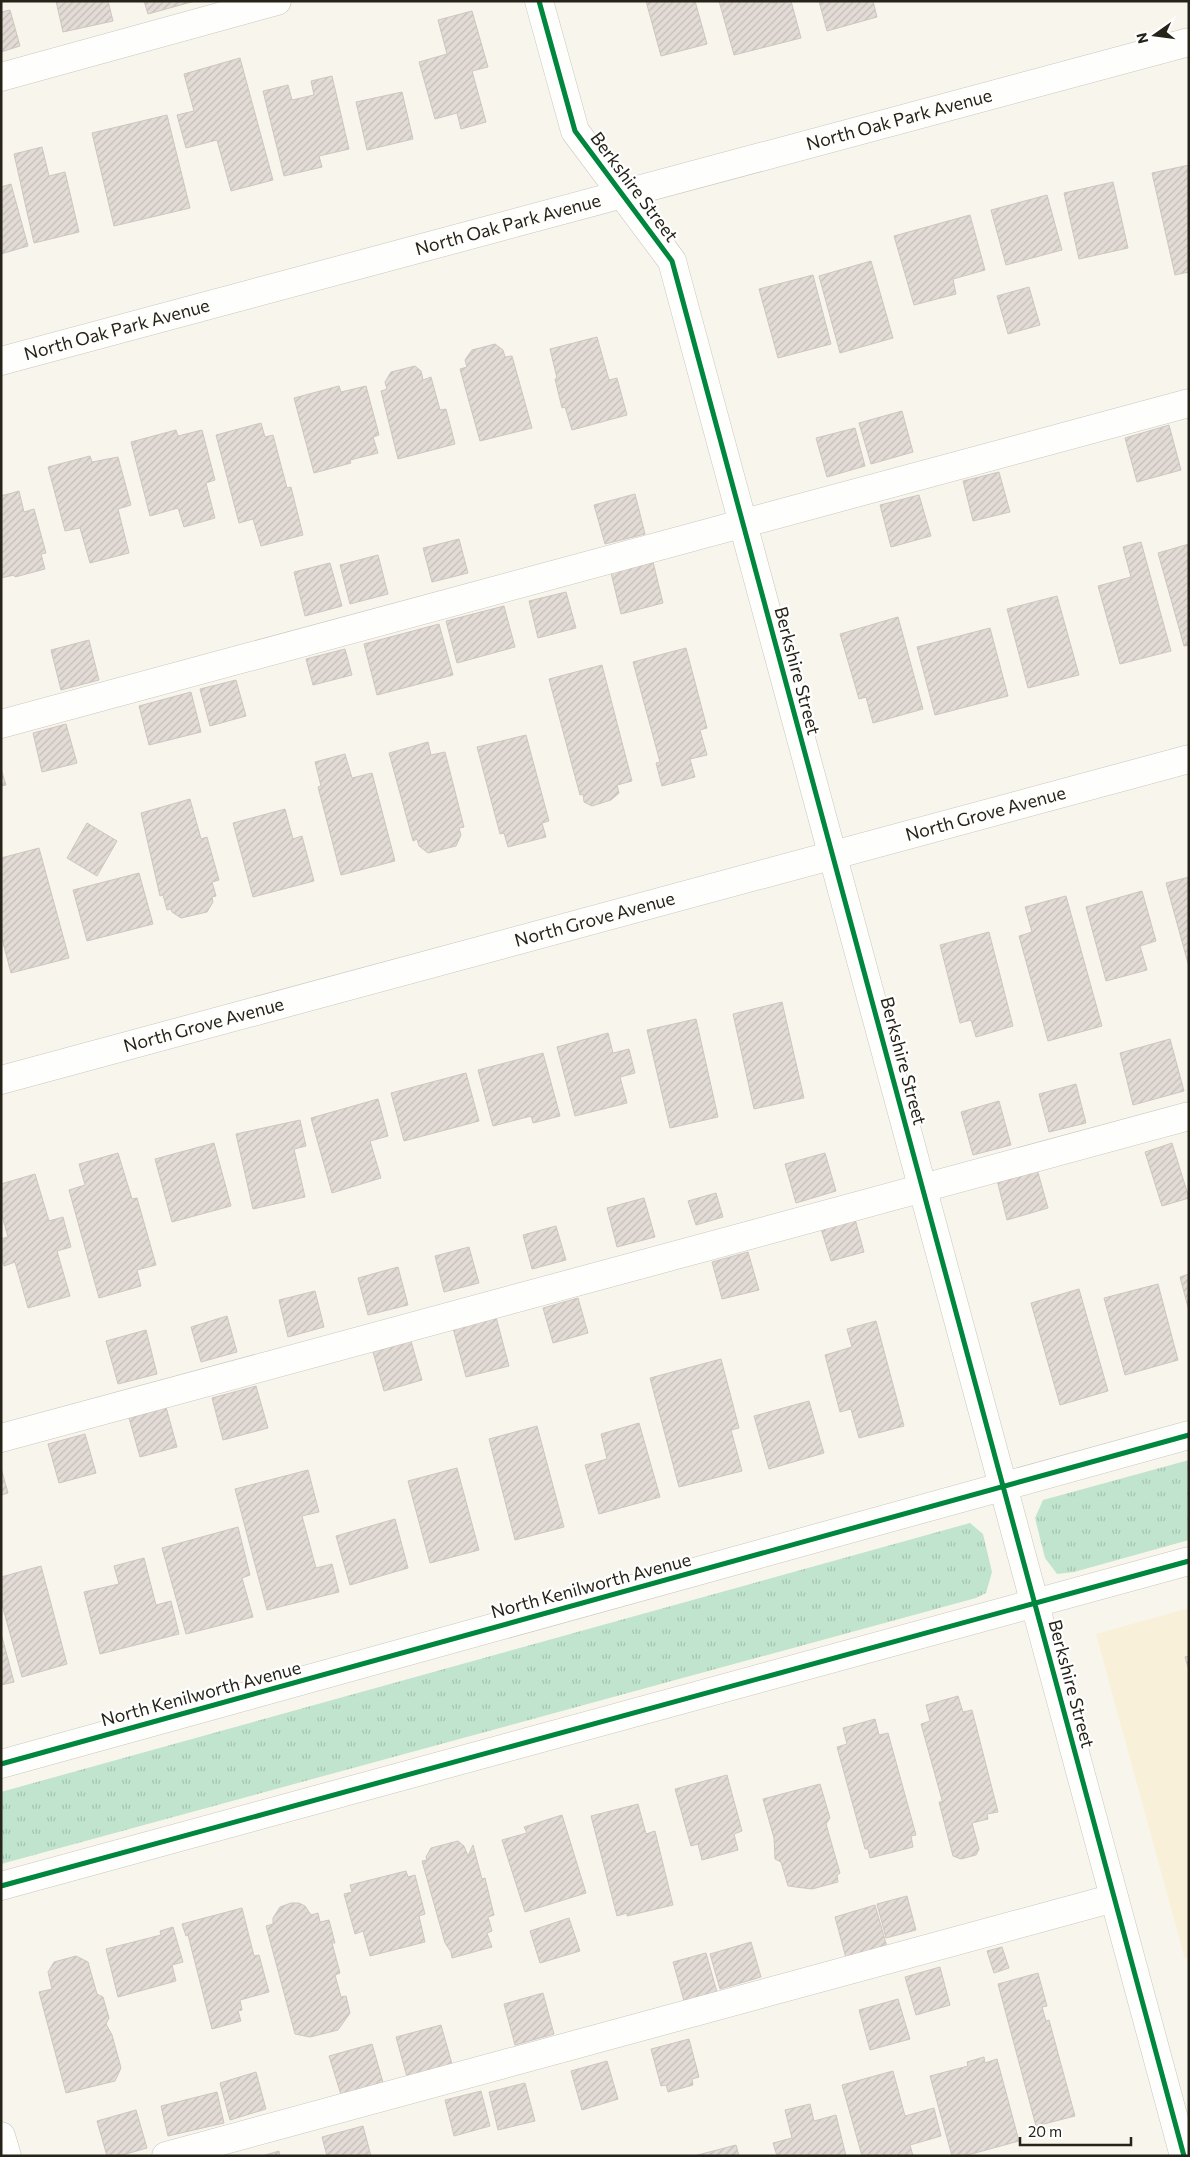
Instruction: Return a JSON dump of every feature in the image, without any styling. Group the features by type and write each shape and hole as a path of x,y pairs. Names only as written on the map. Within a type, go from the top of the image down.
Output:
{"street":[{"path":"1,77 277,1"},
{"name":"Berkshire Street","path":"539,1 575,131 672,261 1184,2156"},
{"name":"North Oak Park Avenue","path":"1,360 1189,42"},
{"path":"1,724 1189,403"},
{"name":"North Grove Avenue","path":"1,1080 833,857 1189,759"},
{"path":"1,1438 1189,1116"},
{"name":"North Kenilworth Avenue","path":"1,1764 1189,1435"},
{"path":"1,1886 1189,1561"},
{"path":"166,2156 1114,1898"},
{"path":"1,2136 7,2156"}],"shaded area":[{"path":"1189,1608 1189,1958 1185,1959 1096,1634"}],"green space":[{"path":"1189,1460 1189,1540 1074,1572 1057,1574 1045,1558 1035,1518 1043,1500"},
{"path":"970,1523 983,1534 992,1572 986,1593 976,1598 1,1864 1,1792"}],"building":[{"path":"56,1 108,1 113,21 63,32"},
{"path":"144,1 195,1 148,14"},
{"path":"646,1 695,1 707,44 661,56"},
{"path":"719,1 772,1 772,3 791,1 801,38 734,55"},
{"path":"819,1 873,1 877,17 827,31"},
{"path":"10,10 20,46 1,52 1,12"},
{"path":"472,11 488,67 472,71 486,122 461,129 457,113 435,119 419,62 447,54 438,20"},
{"path":"240,58 273,180 231,191 217,140 186,148 177,115 194,111 184,74"},
{"path":"332,76 349,149 319,156 322,167 284,176 263,91 288,85 292,100 314,95 311,81"},
{"path":"402,92 413,139 367,150 356,102"},
{"path":"167,115 190,208 114,226 92,133"},
{"path":"42,147 49,176 65,172 79,232 34,243 14,154"},
{"path":"1189,165 1189,272 1175,275 1152,173"},
{"path":"1113,182 1128,248 1079,259 1064,193"},
{"path":"11,184 28,246 1,254 1,187"},
{"path":"1047,195 1062,250 1006,265 991,210"},
{"path":"970,215 985,270 953,279 956,294 914,305 894,236"},
{"path":"871,261 893,338 840,353 819,276"},
{"path":"813,275 831,344 778,358 759,289"},
{"path":"1029,287 1040,325 1008,334 997,296"},
{"path":"597,337 609,380 617,378 627,415 572,430 565,407 562,408 550,349"},
{"path":"495,344 503,350 505,357 512,356 532,428 480,441 460,369 467,367 465,360 472,350"},
{"path":"415,366 421,371 423,380 431,377 440,410 446,409 455,444 398,459 381,391 387,389 385,382 391,372"},
{"path":"339,386 341,392 366,386 379,435 373,437 378,453 350,460 351,463 314,473 294,398"},
{"path":"902,411 913,452 871,464 859,423"},
{"path":"261,423 265,437 273,435 287,488 291,487 303,535 261,546 253,519 239,523 216,435"},
{"path":"1169,425 1181,470 1137,482 1125,438"},
{"path":"855,428 865,466 827,477 816,438"},
{"path":"176,430 178,436 202,430 215,480 206,483 215,518 184,527 178,508 150,516 131,442"},
{"path":"90,456 92,462 118,457 131,505 118,509 129,553 90,563 80,528 65,531 48,467"},
{"path":"999,472 1010,512 973,521 963,481"},
{"path":"19,491 24,512 34,509 46,553 41,554 45,569 15,577 14,575 1,578 1,496"},
{"path":"635,494 645,534 605,544 594,505"},
{"path":"919,495 931,536 891,547 880,505"},
{"path":"459,539 468,573 432,582 423,548"},
{"path":"1141,542 1171,651 1120,664 1098,586 1131,577 1123,547"},
{"path":"1189,544 1189,645 1184,646 1158,553"},
{"path":"378,555 388,594 350,604 340,565"},
{"path":"653,562 663,603 621,614 611,573"},
{"path":"330,563 342,606 305,616 294,572"},
{"path":"566,592 576,628 538,638 529,601"},
{"path":"1057,596 1079,675 1028,688 1007,609"},
{"path":"504,606 515,647 457,663 446,621"},
{"path":"898,617 923,709 873,723 866,697 859,699 840,634"},
{"path":"439,624 453,675 377,695 364,644"},
{"path":"990,628 1008,696 935,715 917,647"},
{"path":"89,640 99,680 61,690 51,650"},
{"path":"686,648 707,728 700,730 707,755 690,759 695,777 662,786 656,763 660,762 633,662"},
{"path":"345,649 352,675 313,685 306,659"},
{"path":"602,665 632,781 617,785 619,793 611,800 592,806 584,802 583,794 580,795 549,679"},
{"path":"236,680 246,716 210,726 200,689"},
{"path":"191,692 201,732 149,745 139,706"},
{"path":"66,724 77,763 42,772 33,733"},
{"path":"526,735 549,821 542,823 546,837 508,847 504,833 500,834 477,747"},
{"path":"428,742 431,755 445,752 464,827 459,828 461,835 456,846 428,853 419,846 417,839 413,841 389,753"},
{"path":"345,754 352,778 372,773 395,861 341,875 318,787 321,786 315,762"},
{"path":"1,769 6,785 1,786"},
{"path":"190,799 201,839 207,837 219,880 212,882 216,896 212,897 213,902 207,912 181,918 172,912 171,909 167,910 163,895 160,896 141,813"},
{"path":"285,809 293,839 302,836 314,881 253,897 233,823"},
{"path":"87,823 117,841 97,876 67,858"},
{"path":"39,848 69,958 11,973 1,935 1,858"},
{"path":"139,873 153,924 87,941 73,890"},
{"path":"1189,877 1189,967 1166,883"},
{"path":"1142,891 1156,941 1140,946 1147,970 1106,981 1086,907"},
{"path":"1066,896 1102,1026 1048,1041 1019,936 1032,932 1025,907"},
{"path":"989,932 1013,1026 976,1037 971,1020 960,1023 940,945"},
{"path":"782,1002 804,1098 754,1109 733,1014"},
{"path":"696,1019 718,1117 670,1128 647,1030"},
{"path":"608,1033 613,1053 629,1049 635,1073 620,1077 627,1103 575,1116 557,1047"},
{"path":"1170,1039 1184,1091 1133,1105 1120,1053"},
{"path":"543,1053 560,1116 533,1123 531,1116 493,1126 478,1070"},
{"path":"466,1073 479,1121 404,1141 391,1093"},
{"path":"1076,1084 1086,1123 1049,1132 1039,1094"},
{"path":"378,1099 388,1136 370,1141 381,1178 332,1193 311,1118"},
{"path":"999,1101 1011,1145 973,1155 961,1112"},
{"path":"300,1120 306,1146 294,1149 305,1197 253,1209 236,1134"},
{"path":"214,1143 231,1206 172,1222 155,1159"},
{"path":"1172,1143 1189,1198 1162,1206 1145,1152"},
{"path":"118,1153 132,1199 137,1198 156,1265 137,1270 141,1286 99,1298 69,1190 85,1185 79,1164"},
{"path":"825,1153 836,1191 796,1203 785,1164"},
{"path":"1037,1169 1048,1208 1007,1220 997,1180"},
{"path":"35,1174 49,1221 63,1217 71,1247 57,1251 70,1296 28,1308 15,1262 4,1266 1,1254 1,1239 8,1237 1,1212 1,1184"},
{"path":"716,1193 723,1217 696,1225 688,1201"},
{"path":"644,1198 655,1237 617,1247 607,1208"},
{"path":"855,1219 864,1252 831,1261 821,1229"},
{"path":"556,1226 566,1260 532,1269 523,1235"},
{"path":"469,1247 479,1283 444,1292 435,1256"},
{"path":"748,1252 759,1290 722,1299 712,1262"},
{"path":"398,1267 408,1305 368,1315 358,1278"},
{"path":"1189,1274 1189,1311 1180,1277"},
{"path":"1158,1284 1178,1360 1125,1375 1104,1298"},
{"path":"1079,1289 1108,1391 1060,1405 1031,1303"},
{"path":"315,1291 324,1327 288,1337 279,1300"},
{"path":"578,1298 588,1333 553,1343 543,1308"},
{"path":"227,1316 237,1352 201,1362 191,1327"},
{"path":"496,1317 509,1366 466,1377 453,1328"},
{"path":"876,1321 904,1426 859,1438 851,1409 840,1412 825,1355 852,1347 847,1329"},
{"path":"146,1330 157,1374 118,1384 106,1341"},
{"path":"411,1341 422,1380 384,1391 373,1352"},
{"path":"721,1359 739,1428 731,1430 742,1471 679,1487 650,1378"},
{"path":"256,1386 268,1428 223,1440 212,1398"},
{"path":"809,1401 824,1453 769,1469 754,1416"},
{"path":"166,1407 177,1447 140,1457 129,1418"},
{"path":"639,1423 660,1497 599,1514 585,1465 607,1459 601,1434"},
{"path":"537,1426 564,1527 515,1540 489,1439"},
{"path":"85,1434 96,1473 59,1483 48,1444"},
{"path":"1,1468 8,1493 1,1495"},
{"path":"457,1468 479,1550 430,1563 408,1481"},
{"path":"308,1470 319,1512 302,1516 316,1568 332,1564 339,1592 267,1610 235,1489"},
{"path":"395,1519 408,1568 350,1585 336,1536"},
{"path":"238,1527 250,1575 242,1578 253,1617 186,1634 162,1548"},
{"path":"144,1558 156,1605 171,1601 179,1634 100,1654 84,1592 119,1584 114,1566"},
{"path":"41,1566 67,1664 22,1677 1,1601 1,1577"},
{"path":"1,1633 14,1682 1,1685"},
{"path":"1189,1656 1189,1671 1185,1657"},
{"path":"958,1696 963,1712 972,1710 998,1812 987,1814 988,1819 972,1823 979,1849 976,1855 961,1859 953,1856 939,1802 942,1802 942,1800 921,1724 930,1721 926,1705"},
{"path":"875,1719 879,1735 888,1733 916,1835 911,1836 913,1847 870,1858 868,1849 865,1849 837,1747 847,1744 843,1728"},
{"path":"727,1775 742,1831 734,1834 738,1850 702,1860 698,1844 691,1846 675,1789"},
{"path":"820,1784 830,1818 826,1824 840,1873 837,1875 838,1882 812,1889 788,1886 781,1862 775,1859 774,1838 763,1799"},
{"path":"638,1804 646,1834 655,1831 673,1905 627,1916 627,1913 617,1916 591,1816"},
{"path":"562,1815 586,1893 525,1912 502,1840 527,1833 524,1827"},
{"path":"458,1841 464,1846 468,1856 473,1845 482,1879 485,1878 494,1915 488,1917 492,1931 487,1933 492,1947 452,1958 451,1952 445,1943 422,1861 427,1860 426,1857 431,1848"},
{"path":"406,1871 408,1877 415,1875 425,1914 419,1916 425,1942 370,1956 363,1931 355,1934 344,1894 352,1892 350,1885"},
{"path":"907,1896 916,1930 886,1938 877,1904"},
{"path":"291,1903 299,1903 305,1906 311,1915 318,1913 320,1922 329,1920 335,1943 332,1943 340,1973 335,1975 341,1997 346,1996 350,2013 338,2030 310,2037 295,2034 266,1926 273,1924 273,1918 280,1907"},
{"path":"875,1905 887,1947 846,1958 835,1917"},
{"path":"242,1908 254,1956 259,1955 269,1992 240,2000 242,2010 238,2011 241,2021 212,2029 188,1935 186,1936 182,1924"},
{"path":"569,1918 580,1951 540,1963 530,1931"},
{"path":"173,1927 183,1962 172,1965 176,1981 118,1997 106,1949 161,1935 160,1931"},
{"path":"751,1942 761,1977 720,1989 710,1954"},
{"path":"1002,1947 1009,1968 994,1973 987,1951"},
{"path":"706,1953 717,1992 684,2001 673,1962"},
{"path":"76,1956 88,1962 97,1994 103,1997 109,2018 106,2024 112,2035 121,2068 115,2081 66,2093 39,1992 52,1989 48,1972 54,1962"},
{"path":"940,1967 950,2005 916,2015 905,1977"},
{"path":"1038,1973 1047,2006 1042,2007 1046,2021 1049,2020 1075,2116 1036,2126 998,1984"},
{"path":"543,1993 554,2034 515,2045 504,2004"},
{"path":"898,1999 910,2039 870,2050 859,2010"},
{"path":"441,2025 452,2064 407,2077 396,2037"},
{"path":"689,2039 699,2077 692,2079 693,2085 668,2092 666,2085 661,2086 651,2049"},
{"path":"372,2044 384,2086 342,2098 329,2056"},
{"path":"984,2057 985,2063 997,2059 1019,2141 964,2156 952,2156 930,2076 968,2066 967,2062"},
{"path":"607,2061 618,2099 582,2110 571,2071"},
{"path":"893,2071 905,2116 934,2108 941,2136 910,2145 913,2156 862,2156 842,2085"},
{"path":"256,2072 266,2109 230,2120 220,2083"},
{"path":"525,2083 535,2121 498,2130 489,2092"},
{"path":"481,2091 490,2126 454,2136 445,2100"},
{"path":"217,2092 224,2123 168,2136 161,2106"},
{"path":"810,2104 814,2121 836,2115 846,2156 777,2156 773,2143 792,2138 785,2110"},
{"path":"136,2110 147,2148 119,2156 107,2156 97,2121"},
{"path":"363,2126 371,2156 327,2156 322,2137"},
{"path":"736,2145 739,2156 694,2156"},
{"path":"279,2151 280,2156 262,2156"}],"cycle path":[{"path":"539,1 575,131 672,261 1184,2156"},
{"path":"1,1764 1189,1435"},
{"path":"1,1886 1189,1561"}]}
